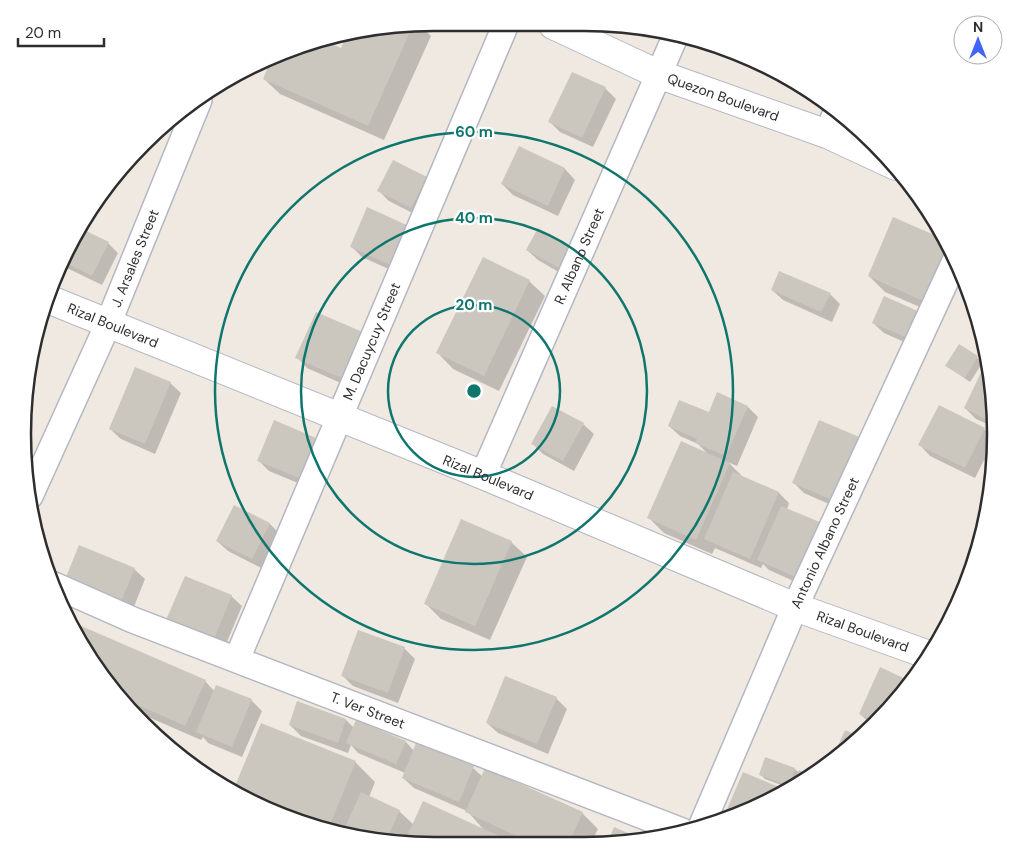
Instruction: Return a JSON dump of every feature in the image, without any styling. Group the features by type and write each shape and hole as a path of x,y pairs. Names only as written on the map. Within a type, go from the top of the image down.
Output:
{"main road":[{"name":"Quezon Boulevard","path":"568,31 658,74 832,122 863,143"},
{"name":"Rizal Boulevard","path":"54,302 483,475 795,607 923,652"}],"street":[{"name":"M. Dacuycuy Street","path":"237,659 503,31"},
{"name":"R. Albano Street","path":"483,475 673,41"},
{"name":"J. Arsales Street","path":"35,485 108,324 195,110"},
{"name":"Antonio Albano Street","path":"705,818 795,607 951,269"},
{"name":"T. Ver Street","path":"62,589 133,620 673,827"}],"building":[{"path":"410,32 368,126 263,79 268,68 280,62 333,44 341,48 344,42 355,39"},
{"path":"572,72 606,87 582,138 548,122"},
{"path":"519,146 565,168 548,206 501,184"},
{"path":"393,160 427,177 411,208 377,191"},
{"path":"367,207 411,227 393,266 350,247"},
{"path":"893,217 934,235 945,256 925,302 868,276"},
{"path":"538,228 571,246 559,268 526,250"},
{"path":"86,231 109,242 92,276 69,265"},
{"path":"483,257 530,280 484,376 436,353"},
{"path":"779,271 831,293 821,312 771,290"},
{"path":"884,296 929,316 917,342 872,323"},
{"path":"316,312 365,333 344,379 295,358"},
{"path":"959,344 978,356 965,378 945,366"},
{"path":"135,367 171,382 145,444 109,429"},
{"path":"982,371 986,420 964,408"},
{"path":"717,392 748,406 726,456 695,443 697,439 668,426 679,400 709,412"},
{"path":"939,405 985,428 965,468 918,445"},
{"path":"552,406 584,423 563,461 531,444"},
{"path":"274,420 316,438 299,478 257,461"},
{"path":"819,420 864,439 837,502 792,483"},
{"path":"681,441 730,463 696,540 647,518"},
{"path":"733,472 779,492 750,559 704,539"},
{"path":"234,505 270,523 252,559 216,541"},
{"path":"781,506 822,523 798,578 757,560"},
{"path":"461,519 512,541 475,626 424,604"},
{"path":"79,545 135,568 120,604 64,582"},
{"path":"185,576 232,595 214,639 166,620"},
{"path":"80,625 206,680 185,726 134,703 99,658"},
{"path":"358,630 405,647 388,693 341,676"},
{"path":"880,667 904,678 869,719 859,714"},
{"path":"505,676 557,697 537,744 486,723"},
{"path":"216,685 252,699 232,747 196,732"},
{"path":"297,701 346,719 338,743 289,725"},
{"path":"356,720 406,741 396,764 346,743"},
{"path":"261,723 356,761 331,823 280,806 236,784"},
{"path":"845,730 853,734 850,737 837,747"},
{"path":"416,743 474,766 459,802 402,778"},
{"path":"765,757 795,768 791,779 783,784 759,775"},
{"path":"485,768 583,812 572,837 519,837 465,812"},
{"path":"743,772 778,787 738,806 727,810"},
{"path":"361,792 400,810 389,834 345,827"},
{"path":"423,801 501,837 434,837 407,836"},
{"path":"614,827 629,834 611,836"}]}
